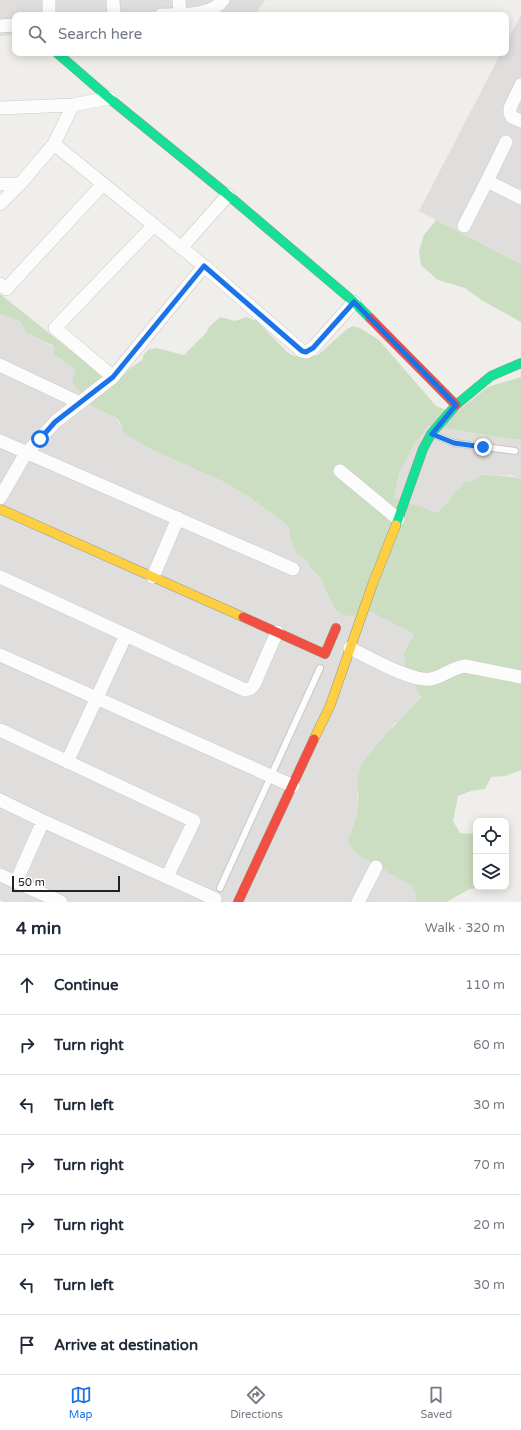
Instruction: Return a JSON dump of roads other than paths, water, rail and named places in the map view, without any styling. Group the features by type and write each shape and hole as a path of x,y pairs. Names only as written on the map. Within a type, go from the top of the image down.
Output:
{"street":[{"path":"49,0 49,12"},
{"path":"113,0 114,12"},
{"path":"179,0 180,12"},
{"path":"203,12 214,8 223,0"},
{"path":"0,26 12,25"},
{"path":"60,56 354,302 456,405"},
{"path":"521,84 510,108 510,113 512,117 521,121"},
{"path":"0,108 73,105 109,98"},
{"path":"0,204 20,184 54,144 73,105"},
{"path":"464,226 506,142"},
{"path":"54,144 204,266 302,351 306,352 313,348 354,302"},
{"path":"487,181 521,198"},
{"path":"0,184 20,184"},
{"path":"0,284 6,289 103,184"},
{"path":"181,248 228,195"},
{"path":"113,377 55,328 154,225"},
{"path":"0,498 26,453 55,422 113,377 204,266"},
{"path":"238,902 330,706 373,583 423,449 432,434 456,405 491,376 521,363"},
{"path":"0,365 80,403"},
{"path":"0,441 293,569"},
{"path":"340,470 398,519"},
{"path":"0,509 325,654 336,628"},
{"path":"153,577 178,518"},
{"path":"0,578 245,690 250,689 254,685 277,632"},
{"path":"67,762 126,635"},
{"path":"350,648 408,675 426,679 433,678 458,667 466,666 521,677"},
{"path":"0,655 293,786"},
{"path":"0,730 194,821 167,878"},
{"path":"0,800 215,899 214,902"},
{"path":"16,882 43,821"},
{"path":"358,902 376,867"},
{"path":"0,875 61,902"}],"lane":[{"path":"432,434 454,443 515,451"},
{"path":"220,888 320,668"}]}
